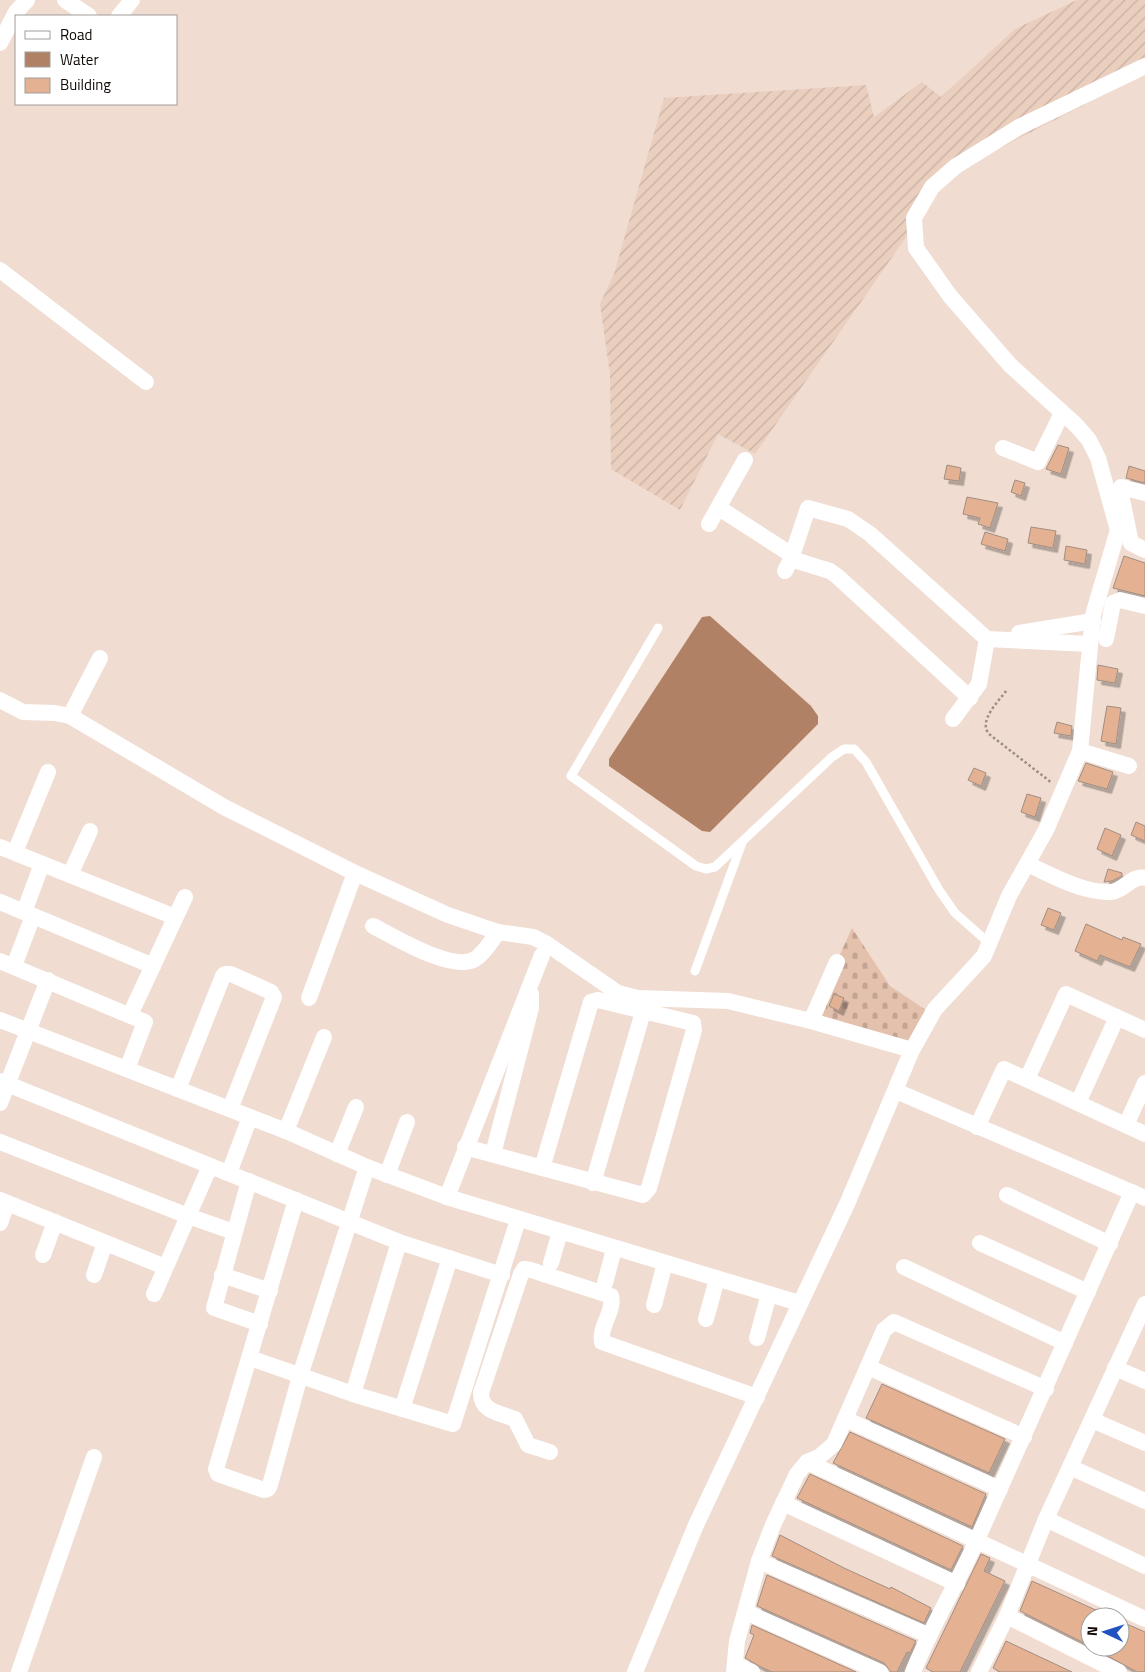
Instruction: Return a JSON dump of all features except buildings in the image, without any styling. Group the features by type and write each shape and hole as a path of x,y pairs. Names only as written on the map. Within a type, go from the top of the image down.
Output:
{"street":[{"path":"0,43 16,12 27,0"},
{"path":"65,0 88,15"},
{"path":"119,15 132,0"},
{"path":"1098,642 1093,621 1118,525 1094,449 1076,425 1010,365 950,296 916,248 914,218 932,187 956,166 1020,127 1145,66"},
{"path":"0,270 146,382"},
{"path":"1003,448 1038,462 1062,414"},
{"path":"709,524 745,460"},
{"path":"1145,493 1121,486 1120,490 1131,543 1145,550"},
{"path":"718,508 789,562 830,571 837,576 970,698"},
{"path":"789,562 808,508 848,519 870,534 987,639 1098,642"},
{"path":"635,1672 696,1525 847,1204 912,1050 935,1009 979,962 1009,896 1063,791 1080,751 1098,642 1113,603 1120,600 1145,606"},
{"path":"987,639 1093,621"},
{"path":"953,719 970,698 981,677 987,639"},
{"path":"70,716 100,658"},
{"path":"0,700 23,712 56,712 70,716 224,807 355,873 448,915 498,932 533,937 547,944 618,993 638,998 728,1001 811,1020 912,1050"},
{"path":"1080,751 1129,766"},
{"path":"48,772 8,850 175,917"},
{"path":"70,875 90,831"},
{"path":"42,864 29,914 7,963 146,1023 126,1069"},
{"path":"1027,864 1092,890 1119,890 1137,877 1145,878"},
{"path":"309,998 355,873"},
{"path":"130,1015 185,897"},
{"path":"0,902 153,966"},
{"path":"374,926 427,953 465,963 476,959 498,932"},
{"path":"447,1197 465,1147 542,955"},
{"path":"811,1020 837,962"},
{"path":"178,1089 223,976 231,974 271,992 274,997 230,1109"},
{"path":"0,1102 4,1083 28,1031 48,980"},
{"path":"493,1154 531,1008 530,983"},
{"path":"1027,1079 1066,994 1145,1030"},
{"path":"465,1147 593,1183 643,1195 649,1188 694,1030 693,1023 689,1020 643,1012 598,1000 591,1002 542,1168"},
{"path":"593,1183 643,1012"},
{"path":"1078,1103 1117,1017"},
{"path":"0,1020 286,1131 367,1168 447,1197 614,1249 799,1303"},
{"path":"286,1131 324,1037"},
{"path":"977,1126 1004,1069 1145,1134"},
{"path":"4,1083 296,1200 348,1223 398,1242 502,1275"},
{"path":"1126,1125 1145,1083"},
{"path":"896,1091 1138,1195 1110,1244 957,1584 928,1636 913,1672"},
{"path":"337,1154 356,1107"},
{"path":"229,1173 250,1117"},
{"path":"387,1175 407,1122"},
{"path":"0,1142 188,1216 234,1232"},
{"path":"154,1294 210,1166"},
{"path":"296,1200 216,1469 218,1474 268,1489 300,1376 367,1168"},
{"path":"249,1181 214,1308 260,1324"},
{"path":"1007,1196 1110,1244"},
{"path":"0,1223 4,1201 165,1267"},
{"path":"250,1358 353,1394 454,1424 518,1220"},
{"path":"43,1255 55,1222"},
{"path":"552,1263 560,1232"},
{"path":"353,1394 398,1242"},
{"path":"94,1275 105,1243"},
{"path":"980,1243 1088,1292"},
{"path":"605,1283 614,1249"},
{"path":"402,1409 450,1258"},
{"path":"654,1304 665,1263"},
{"path":"904,1267 1065,1342"},
{"path":"550,1452 528,1445 515,1419 486,1407 481,1400 481,1393 524,1270 531,1270 611,1296 612,1302 601,1335 602,1342 757,1397"},
{"path":"222,1276 270,1291"},
{"path":"706,1319 717,1279"},
{"path":"757,1338 769,1294"},
{"path":"986,1670 1046,1519 1115,1368 1142,1321 1145,1304"},
{"path":"752,1672 735,1668 737,1641 759,1562 797,1474 807,1462 818,1457 834,1444 884,1330 894,1322 1046,1389"},
{"path":"868,1367 1024,1437"},
{"path":"1115,1368 1145,1381"},
{"path":"845,1418 1000,1489"},
{"path":"1092,1420 1145,1443"},
{"path":"19,1672 94,1457"},
{"path":"807,1462 1145,1619"},
{"path":"1070,1467 1145,1501"},
{"path":"783,1503 957,1584"},
{"path":"1046,1519 1145,1566"},
{"path":"759,1562 928,1636"},
{"path":"746,1612 880,1672"},
{"path":"1007,1616 1119,1672"}],"lane":[{"path":"658,628 571,776 696,866 706,869 715,867 832,757 844,749 854,749 866,762 939,890 955,913 989,943"},
{"path":"695,971 743,840"}],"path":[{"path":"1006,691 985,721 986,731 1063,791"}],"shaded area":[{"path":"1077,0 1145,0 1145,74 943,177 918,220 755,454 718,434 680,510 611,469 610,374 600,304 614,274 664,98 866,85 874,117 922,82 941,97 1015,29"}],"green space":[{"path":"852,928 890,986 929,1012 910,1052 809,1023"}],"water":[{"path":"710,616 811,706 818,716 818,724 710,832 702,831 609,766 609,759 702,617"}]}
